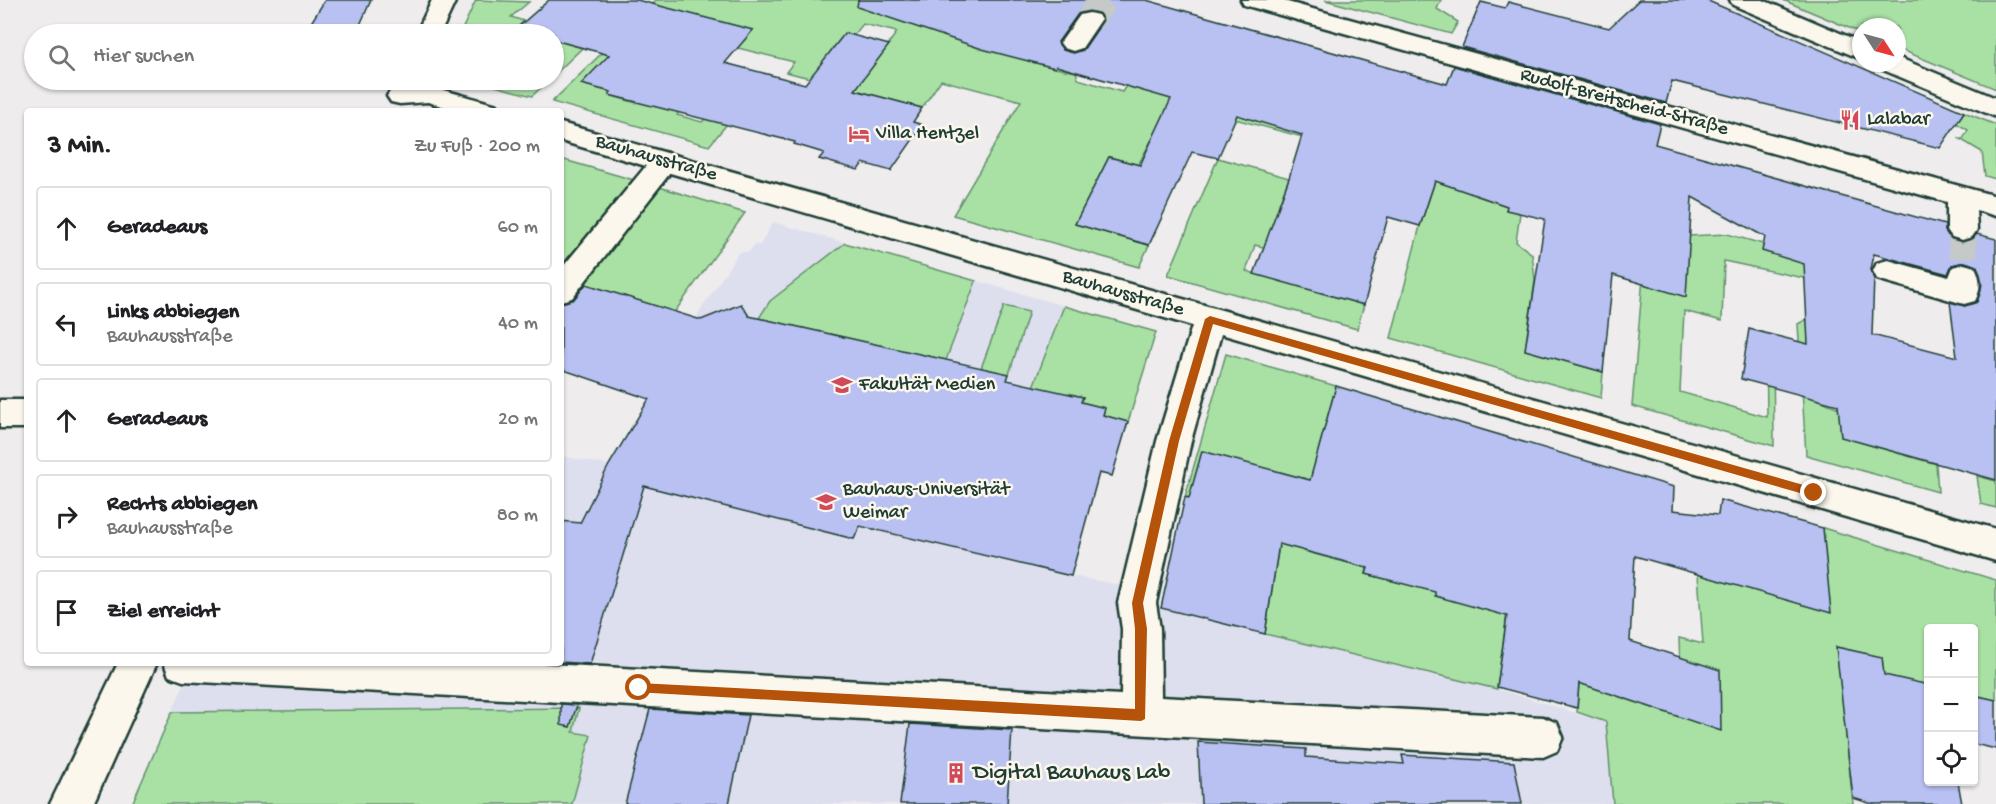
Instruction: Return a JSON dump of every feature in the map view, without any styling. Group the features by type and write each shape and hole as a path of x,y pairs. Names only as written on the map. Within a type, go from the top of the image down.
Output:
{"street":[{"path":"433,24 444,0"},
{"name":"Rudolf-Breitscheid-Straße","path":"1253,0 1996,206"},
{"path":"1742,0 1852,47"},
{"path":"1072,43 1089,20"},
{"path":"1906,70 1996,108"},
{"path":"400,95 429,94 478,108"},
{"name":"Bauhausstraße","path":"564,133 1996,545"},
{"path":"564,286 664,162"},
{"path":"1961,196 1962,230"},
{"path":"1888,271 1964,293 1964,275"},
{"path":"1141,715 1141,629 1137,603 1174,441 1210,319"},
{"path":"0,414 24,414"},
{"path":"71,804 137,666"},
{"path":"227,666 1543,737"}],"shaded area":[{"name":"Bauhaus-Universität Weimar","path":"773,222 1064,306 1008,451 1100,474 1071,576 1121,585 1137,603 1497,689 1606,722 1613,804 132,804 192,666 564,666 564,457 609,465 694,320 739,252 749,252 754,245 760,245"}],"green space":[{"path":"476,0 529,2 511,17 524,21 521,24 465,24"},
{"path":"656,0 1008,0 1055,68 1076,72 1078,79 1122,92 1137,69 1359,152 1235,119 1151,141 1138,165 1109,157 1075,224 1149,245 1139,267 953,215 1021,101 941,80 922,108 855,90 897,32 863,24 854,35 845,33 830,52 818,80 786,72 794,62 730,46 734,40 743,42 753,30 582,84 611,92 609,95 636,103 639,100 679,111 677,115 702,122 705,119 727,124 709,146 552,102"},
{"path":"1325,0 1441,0 1437,9 1458,22 1451,34"},
{"path":"1783,0 1996,0 1996,89 1906,52 1906,18 1852,18 1852,29"},
{"path":"564,43 582,48 564,65"},
{"path":"510,90 538,90 532,96"},
{"path":"1964,112 1996,125 1996,179 1985,176 1982,152 1960,139 1963,139 1968,130 1956,123"},
{"path":"1218,158 1289,178 1279,204 1270,249 1255,245 1246,271 1364,305 1357,329 1168,275"},
{"path":"564,160 637,181 564,266"},
{"path":"1438,172 1480,184 1477,196 1507,206 1506,210 1520,213 1516,242 1532,254 1535,280 1525,350 1603,372 1601,398 1391,338 1420,226"},
{"path":"656,186 745,213 674,313 581,295 598,258"},
{"path":"1647,231 1689,236 1727,234 1763,244 1763,251 1805,264 1841,286 1724,261 1722,321 1684,311 1680,392 1767,417 1766,339 1773,347 1774,446 1632,406"},
{"path":"845,243 976,281 946,360 759,318 770,301"},
{"path":"1004,306 1029,312 1009,374 981,368"},
{"path":"1064,306 1156,332 1128,422 1103,415 1105,408 1081,402 1083,397 1068,393 1065,401 1031,392"},
{"path":"1807,319 1819,400 1839,408 1841,437 1936,464 1938,492 1806,455 1798,324"},
{"path":"1226,354 1336,386 1319,449 1303,551 1367,568 1366,574 1397,582 1401,551 1507,612 1497,689 1265,634 1283,521 1185,497"},
{"path":"1977,476 1996,481 1996,508 1981,504"},
{"path":"1823,528 1996,580 1996,700 1978,696 1978,624 1924,624 1924,684 1884,675 1882,657 1837,647 1853,804 1613,804 1606,722 1577,712 1579,683 1682,718 1679,638 1703,644 1698,574 1830,612"},
{"path":"579,708 573,732 591,735 572,804 132,804 172,712"}],"building":[{"path":"325,0 371,0 360,24 310,24"},
{"path":"549,0 637,0 753,30 725,63 805,84 845,33 889,45 855,90 922,108 913,122 923,125 891,171 863,163 858,170 819,159 824,153 794,144 795,142 609,95 611,92 581,84 609,55 564,43 564,24 522,24"},
{"path":"858,0 1146,0 1447,84 1454,66 1660,124 1655,144 1945,225 1945,231 1950,238 1961,242 1973,239 1977,234 1996,239 1996,480 1841,437 1838,405 1741,379 1749,329 1808,344 1804,264 1762,251 1765,237 1692,197 1686,297 1613,275 1603,372 1525,350 1545,219 1506,210 1507,206 1435,181 1420,226 1388,217 1364,305 1254,274 1302,135 1237,115 1218,158 1192,152 1149,245 1075,224 1109,157 1140,165 1171,99 1056,66 1055,68 982,49 857,7","holes":["1089,11 1100,14 1103,21 1083,50 1074,53 1063,50 1058,42 1078,14","1874,254 1948,274 1952,265 1965,262 1977,266 1982,284 1977,302 1965,306 1950,302 1957,357 1872,335 1874,277 1871,270"]},
{"path":"1639,0 1706,0 1852,63 1852,72 1872,72 1964,112 1940,148 1672,81 1666,103 1462,47 1481,2 1505,8 1508,2 1609,28"},
{"path":"586,284 701,320 741,304 749,316 1009,374 1007,380 1083,397 1081,402 1105,408 1103,415 1128,422 1112,476 1099,473 1071,576 860,526 854,539 644,486 590,664 564,662 564,521 580,523 609,465 649,399 564,370 564,302 574,299"},
{"path":"1336,386 1674,487 1673,510 1718,515 1720,500 1823,528 1831,613 1635,556 1630,641 1720,670 1721,731 1579,683 1577,708 1497,687 1507,616 1435,596 1435,592 1366,574 1368,568 1279,544 1265,634 1161,608 1185,497 1189,498 1202,451 1310,480"},
{"path":"1836,647 1882,657 1884,675 1924,684 1924,786 1959,786 1962,804 1872,804 1853,798"},
{"path":"1978,696 1996,700 1996,749 1978,745"},
{"path":"561,704 577,705 570,727 561,725"},
{"path":"650,709 748,715 729,804 625,804"},
{"name":"Digital Bauhaus Lab","path":"910,724 1012,730 1007,804 900,804"},
{"path":"1198,742 1306,749 1306,757 1404,764 1402,755 1514,762 1522,804 1201,804"}],"tunnel":[{"path":"1089,20 1104,0"},
{"path":"1962,230 1964,275"}],"place":[{"name":"Lalabar","path":"1850,120"},
{"name":"Villa Hentzel","path":"859,134"},
{"name":"Fakultät Medien","path":"842,385"},
{"name":"Bauhaus-Universität Weimar","path":"826,502"},
{"name":"Digital Bauhaus Lab","path":"956,773"}],"route":[{"path":"639,688 1141,715 1141,629 1137,603 1174,441 1210,319 1814,493"}]}
